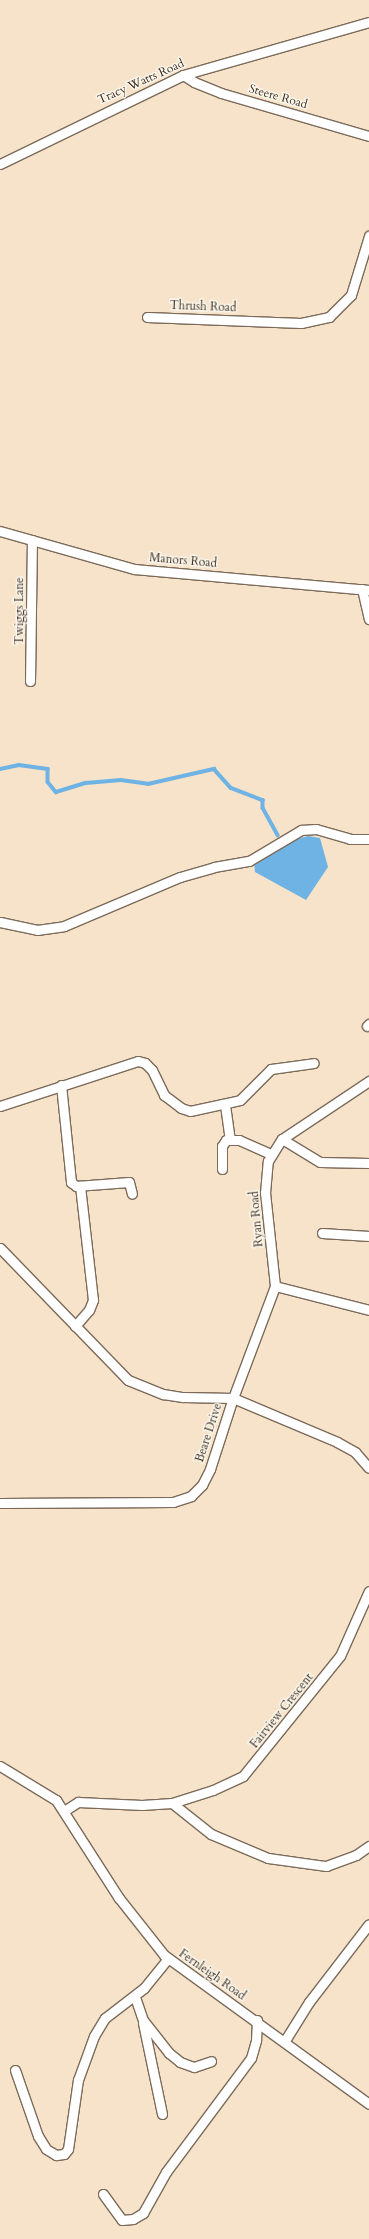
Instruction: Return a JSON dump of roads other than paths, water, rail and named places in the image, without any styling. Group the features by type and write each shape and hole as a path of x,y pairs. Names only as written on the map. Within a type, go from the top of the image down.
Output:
{"street":[{"name":"Tracy Watts Road","path":"0,164 183,75 369,22"},
{"name":"Steere Road","path":"183,75 213,90 369,136"},
{"name":"Thrush Road","path":"147,316 301,323 329,317 351,295 369,236"},
{"name":"Manors Road","path":"0,531 134,569 366,589"},
{"name":"Twiggs Lane","path":"30,681 32,540"},
{"path":"366,589 369,619"},
{"path":"0,922 37,930 64,926 185,876 249,862 302,830 316,828 350,840 369,839"},
{"path":"0,1106 138,1061 148,1066 160,1091 181,1108 190,1111 226,1105 245,1097 272,1069 314,1063"},
{"name":"Ryan Road","path":"233,1398 275,1286 266,1193 266,1176 271,1154 282,1139 369,1081"},
{"path":"61,1085 70,1179 73,1184 80,1186 126,1181 130,1183 132,1194"},
{"path":"226,1105 230,1139"},
{"path":"222,1169 222,1146 230,1139 239,1140 271,1154"},
{"path":"282,1139 320,1162 369,1163"},
{"path":"75,1326 89,1310 93,1300 80,1186"},
{"path":"322,1233 369,1236"},
{"name":"Beare Drive","path":"0,1248 128,1380 146,1389 183,1397 233,1398 205,1480 191,1496 182,1500 157,1504 0,1503"},
{"path":"275,1286 369,1310"},
{"path":"233,1398 337,1442 355,1452 369,1468"},
{"name":"Fairview Crescent","path":"64,1811 78,1802 142,1805 172,1803 236,1781 253,1766 340,1656 369,1591"},
{"name":"Fernleigh Road","path":"0,1766 56,1800 119,1898 152,1942 168,1958 257,2020 284,2042 369,2104"},
{"path":"172,1803 212,1834 268,1858 326,1866 356,1855 369,1846"},
{"path":"284,2042 309,2002 369,1924"},
{"path":"16,2070 38,2136 46,2149 56,2155 64,2154 69,2142 71,2118 78,2080 94,2036 105,2018 135,1997 168,1958"},
{"path":"135,1997 143,2020 162,2114"},
{"path":"143,2020 168,2053 180,2062 194,2067 211,2061"},
{"path":"103,2194 122,2220 133,2219 143,2213 162,2177 251,2058 256,2040 257,2020"}],"water":[{"path":"308,836 320,838 328,867 306,900 255,872 254,862 293,840"}],"waterway":[{"path":"0,769 19,765 48,769 48,782 56,792 86,783 121,780 148,784 214,769 231,788 263,800 263,808 278,835"}]}
